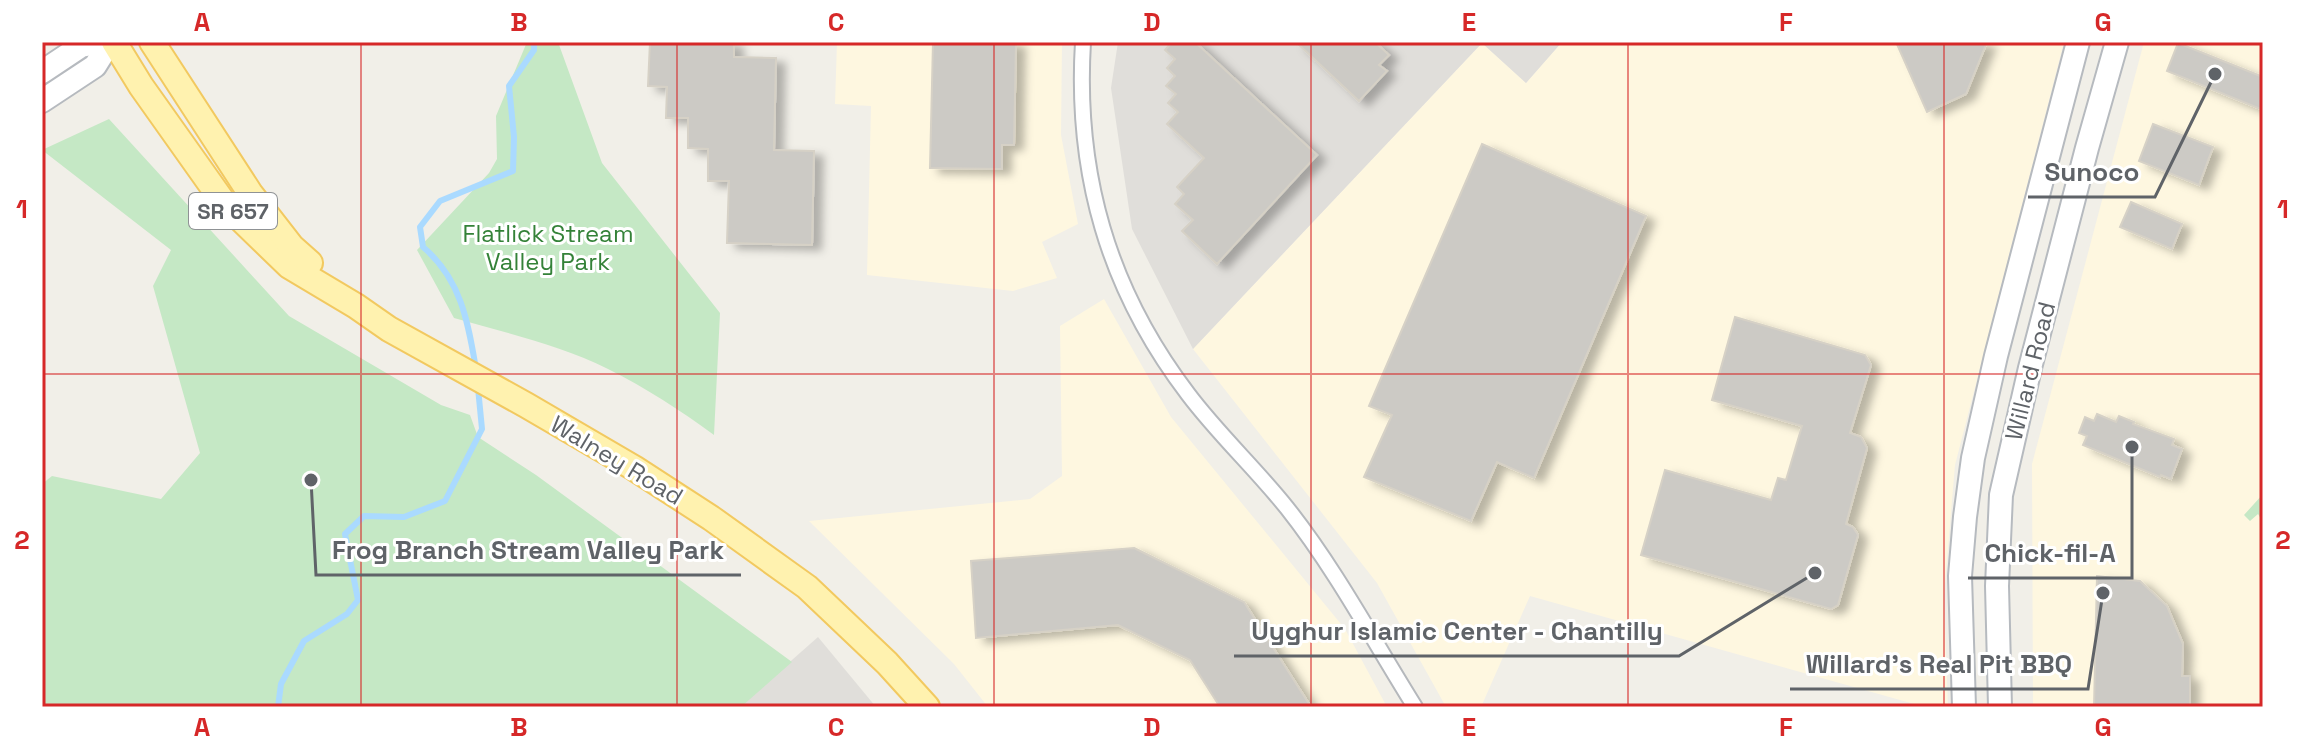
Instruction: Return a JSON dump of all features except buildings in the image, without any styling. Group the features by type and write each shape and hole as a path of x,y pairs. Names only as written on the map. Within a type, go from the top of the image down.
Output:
{"main road":[{"path":"42,72 81,46 100,42"},
{"name":"Walney Road","path":"42,101 95,66 112,42 224,203 289,266 389,329 634,468 770,560 807,587 887,663 927,707"},
{"name":"Walney Road","path":"152,42 250,193 292,247 356,306"},
{"name":"Willard Road","path":"1964,707 1960,576 1973,458 1996,356 2078,42"},
{"name":"Willard Road","path":"2000,707 1997,586 2001,495 2030,368 2117,42"}],"street":[{"path":"1083,42 1083,131 1093,195 1118,277 1141,324 1189,396 1287,508 1331,569 1415,707"}],"shaded area":[{"path":"837,42 1062,42 1061,135 1078,224 1042,242 1057,278 1013,291 867,275 871,106 835,104"},
{"path":"1118,42 1562,42 1526,83 1482,43 1193,349 1132,229 1111,88"},
{"path":"1562,42 2064,42 1955,465 1944,596 1948,707 1925,707 1530,596 1481,707 1446,707 1377,583 1193,349 1482,43 1526,83"},
{"path":"2144,42 2263,42 2263,707 2033,707 2032,464"},
{"path":"1104,299 1171,417 1345,629 1387,707 988,707 954,664 809,521 1030,499 1062,476 1060,326"},
{"path":"818,637 876,707 739,707"}],"green space":[{"name":"Flatlick Stream Valley Park","path":"527,42 558,42 602,163 720,313 714,435 676,408 590,361 532,340 454,318 417,250 489,173 497,159 496,116"},
{"path":"109,119 289,316 441,405 470,415 478,437 536,475 792,662 741,707 42,707 42,484 52,476 161,499 200,453 153,286 171,250 42,150"},
{"path":"2263,494 2263,522 2258,514 2250,521 2244,515"}],"waterway":[{"path":"476,369 461,302 446,273 423,247 420,227 440,201 513,171 514,137 509,86 534,50 534,42"},
{"path":"278,707 281,684 304,641 347,614 358,600 345,534 364,516 404,517 445,501 482,429 478,388"}],"place":[{"name":"Sunoco","path":"2215,74"},
{"name":"Chick-fil-A","path":"2132,447"},
{"name":"Frog Branch Stream Valley Park","path":"311,480"},
{"name":"Uyghur Islamic Center - Chantilly","path":"1815,573"},
{"name":"Willard's Real Pit BBQ","path":"2103,593"}]}
